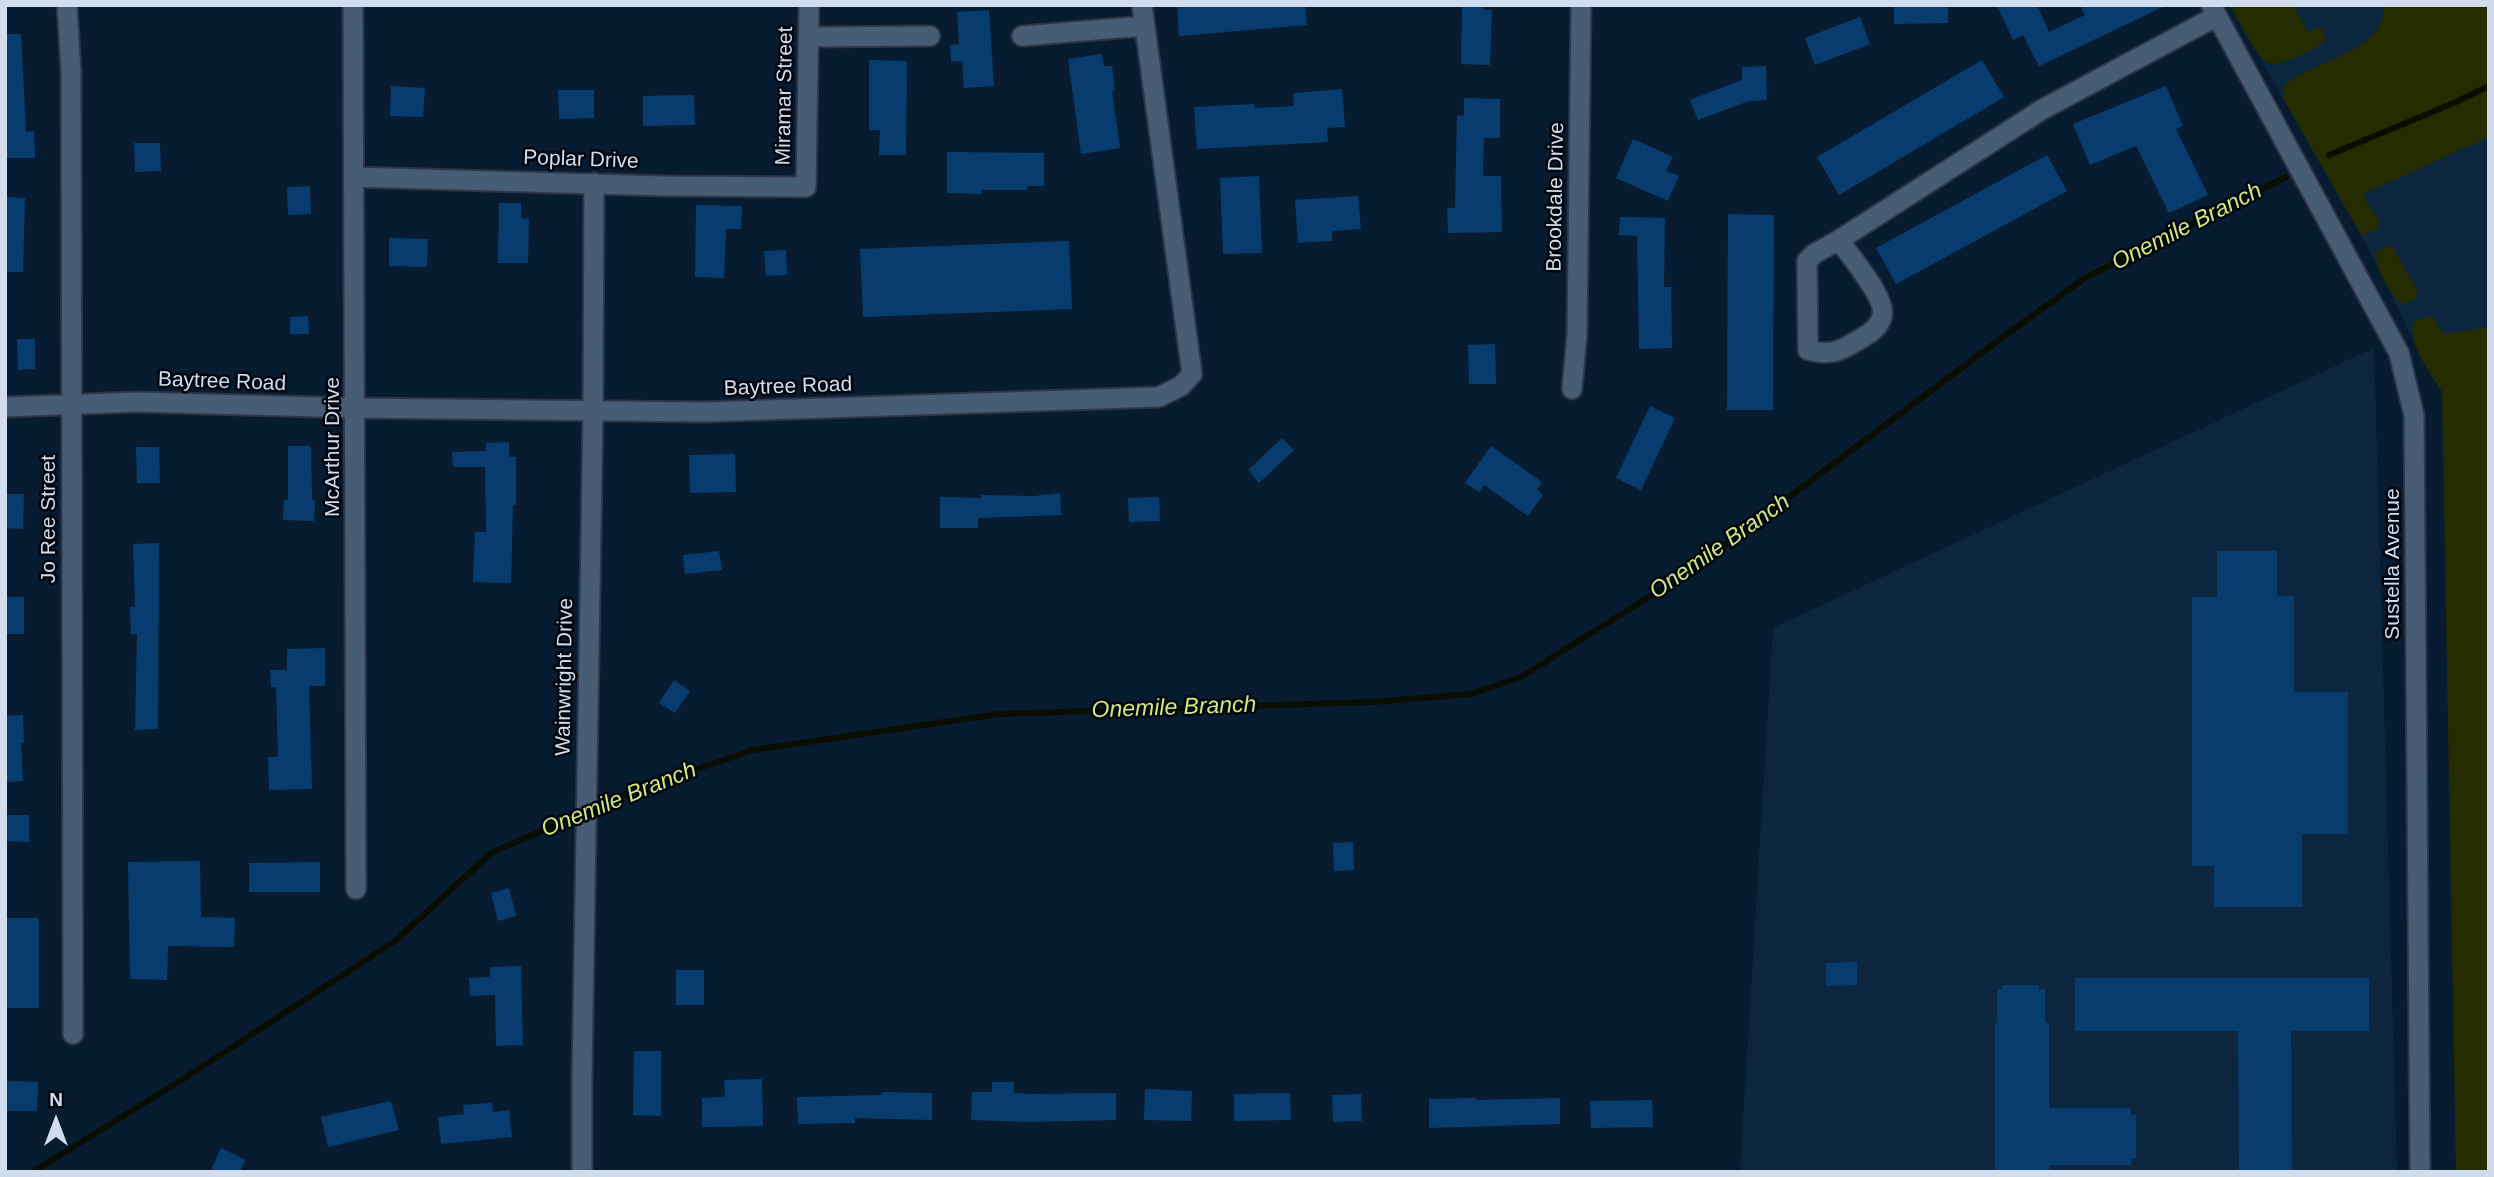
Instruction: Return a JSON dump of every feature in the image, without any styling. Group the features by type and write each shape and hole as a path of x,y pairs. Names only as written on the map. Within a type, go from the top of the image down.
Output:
{"street":[{"name":"Jo Ree Street","path":"67,5 71,72 73,1034"},
{"name":"McArthur Drive","path":"353,5 356,889"},
{"name":"Miramar Street","path":"806,187 809,5"},
{"name":"Baytree Road","path":"5,407 137,402 355,408 704,412 1159,397 1181,386 1192,374 1142,5"},
{"name":"Brookdale Drive","path":"1572,389 1577,321 1581,5"},
{"path":"1839,240 1881,302 1883,315 1876,329 1841,351 1824,354 1808,350 1807,261 1814,254 2043,109 2214,11"},
{"name":"Sustella Avenue","path":"2214,11 2399,353 2412,398 2416,551 2420,1172"},
{"path":"1022,36 1145,26"},
{"path":"809,37 930,36"},
{"name":"Poplar Drive","path":"354,177 806,187"},
{"name":"Wainwright Drive","path":"582,1172 594,183"}],"shaded area":[{"path":"2230,5 2489,5 2489,344 2420,355 2375,260"},
{"path":"2374,348 2397,1172 1740,1172 1773,628"}],"green space":[{"path":"2230,5 2293,5 2308,32 2317,28 2323,29 2325,40 2296,57 2271,64 2254,48"},
{"path":"2383,5 2489,5 2489,137 2363,194 2380,221 2378,229 2365,234 2360,233 2284,100 2284,86 2295,77 2360,45 2373,34 2381,21"},
{"path":"2385,246 2393,248 2418,291 2414,300 2403,304 2384,281 2376,252"},
{"path":"2432,316 2444,334 2489,327 2489,1172 2456,1172 2442,392 2417,350 2413,332 2413,323"}],"building":[{"path":"1177,5 1305,5 1307,25 1179,36"},
{"path":"1462,5 1484,5 1484,10 1492,10 1490,65 1461,64"},
{"path":"1894,5 1948,5 1948,23 1894,24"},
{"path":"1997,5 2037,5 2049,32 2085,15 2080,5 2167,5 2039,66 2023,35 2013,40"},
{"path":"989,10 994,86 964,88 962,61 951,62 950,45 959,44 957,12"},
{"path":"1860,17 1870,44 1815,65 1805,38"},
{"path":"5,34 21,34 26,132 34,131 35,158 5,158"},
{"path":"1102,54 1104,66 1112,66 1115,90 1112,91 1120,148 1081,154 1068,59"},
{"path":"869,60 907,61 906,155 879,155 880,130 869,130"},
{"path":"1982,60 2004,97 1839,195 1817,157"},
{"path":"1766,66 1767,100 1749,101 1698,120 1690,100 1742,80 1742,67"},
{"path":"391,86 425,88 423,117 390,116"},
{"path":"2166,86 2183,126 2176,129 2208,195 2169,213 2136,146 2090,165 2073,124"},
{"path":"1342,89 1345,127 1327,128 1328,142 1197,149 1194,107 1254,104 1255,108 1294,106 1293,93"},
{"path":"558,90 594,90 594,118 559,119"},
{"path":"694,95 695,125 643,126 643,96"},
{"path":"1464,98 1500,99 1500,138 1484,138 1483,176 1501,176 1502,232 1448,233 1447,208 1455,208 1457,115 1464,116"},
{"path":"1633,139 1673,157 1666,171 1679,176 1668,201 1616,178"},
{"path":"134,143 160,143 161,171 135,172"},
{"path":"947,152 1044,153 1044,186 1027,186 1027,190 981,190 981,194 947,193"},
{"path":"2047,155 2067,191 1896,284 1876,248"},
{"path":"1259,176 1262,253 1223,254 1220,178"},
{"path":"310,186 311,214 288,215 287,187"},
{"path":"1358,196 1361,229 1332,231 1332,241 1298,243 1295,200"},
{"path":"5,197 25,198 23,272 5,272"},
{"path":"499,203 521,203 521,218 529,219 528,263 498,263"},
{"path":"696,205 742,206 741,229 726,229 724,278 695,277"},
{"path":"1728,214 1774,215 1773,410 1727,410"},
{"path":"1620,217 1665,218 1664,287 1671,287 1672,348 1639,349 1637,236 1619,235"},
{"path":"389,238 428,239 427,267 389,266"},
{"path":"1069,241 1072,309 863,317 860,249"},
{"path":"786,250 787,275 766,276 764,251"},
{"path":"308,316 309,334 290,334 290,317"},
{"path":"17,339 35,339 35,369 18,370"},
{"path":"1495,344 1496,384 1469,384 1468,345"},
{"path":"1650,406 1675,418 1641,490 1616,478"},
{"path":"1282,438 1294,450 1259,483 1248,470"},
{"path":"509,442 509,457 516,457 511,583 473,582 475,532 486,532 485,467 453,467 452,452 486,451 486,443"},
{"path":"288,446 311,446 314,521 283,520 284,499 288,500"},
{"path":"1491,446 1542,482 1537,490 1543,495 1528,516 1484,485 1479,492 1465,483"},
{"path":"136,447 159,447 160,483 137,483"},
{"path":"735,454 736,492 690,493 689,455"},
{"path":"1060,493 1061,515 978,518 978,528 940,528 940,497 981,498 981,495 1034,496"},
{"path":"5,494 24,494 23,529 5,528"},
{"path":"1159,497 1160,521 1129,522 1128,498"},
{"path":"159,543 158,729 135,730 137,634 131,634 130,607 135,607 133,544"},
{"path":"719,551 722,570 685,574 683,555"},
{"path":"2217,551 2277,551 2277,596 2294,596 2294,692 2348,692 2348,834 2302,834 2302,907 2214,907 2214,866 2192,866 2192,597 2217,597"},
{"path":"5,597 24,597 24,634 5,634"},
{"path":"325,648 325,686 309,686 312,789 269,790 268,757 278,757 276,687 271,687 270,670 287,670 287,649"},
{"path":"674,680 690,691 675,713 659,703"},
{"path":"23,715 23,781 5,782 5,716"},
{"path":"5,815 29,815 29,842 5,841"},
{"path":"1353,842 1354,870 1334,871 1333,843"},
{"path":"200,861 201,917 235,918 234,947 168,946 167,980 130,979 128,862"},
{"path":"320,862 320,892 249,892 249,863"},
{"path":"509,888 516,916 498,921 491,893"},
{"path":"5,918 39,918 39,1008 5,1008"},
{"path":"1857,962 1857,985 1826,986 1826,963"},
{"path":"521,966 523,1045 496,1046 495,995 470,996 469,978 490,977 490,967"},
{"path":"676,970 704,970 704,1005 676,1005"},
{"path":"2075,978 2369,978 2369,1031 2291,1031 2292,1172 2239,1172 2238,1031 2075,1031"},
{"path":"2002,985 2039,985 2039,989 2045,989 2045,1023 2049,1023 2049,1108 2131,1108 2131,1115 2136,1115 2136,1158 2131,1158 2131,1165 2049,1165 2049,1172 1995,1172 1995,1023 1997,989 2002,989"},
{"path":"634,1051 661,1051 661,1116 633,1115"},
{"path":"762,1079 763,1126 702,1127 702,1098 725,1097 724,1080"},
{"path":"5,1081 38,1082 37,1111 5,1111"},
{"path":"992,1082 1014,1082 1014,1093 1116,1093 1116,1120 971,1120 972,1092 992,1092"},
{"path":"1145,1089 1192,1091 1191,1121 1144,1120"},
{"path":"882,1092 932,1093 932,1120 855,1118 855,1123 798,1124 797,1097 882,1095"},
{"path":"1290,1093 1291,1120 1234,1121 1234,1094"},
{"path":"1361,1094 1362,1121 1333,1122 1332,1095"},
{"path":"1560,1098 1560,1124 1429,1128 1429,1099"},
{"path":"1652,1100 1653,1127 1591,1128 1590,1101"},
{"path":"391,1101 399,1130 328,1147 321,1117"},
{"path":"492,1103 493,1112 509,1110 512,1137 441,1144 438,1117 464,1114 463,1105"},
{"path":"221,1148 245,1160 240,1172 210,1172"}],"waterway":[{"name":"Onemile Branch","path":"2329,155 2489,86"},
{"name":"Onemile Branch","path":"33,1172 191,1074 395,941 491,853 637,789 753,750 999,714 1372,702 1471,694 1521,677 1686,574 2085,278 2286,177"}]}
